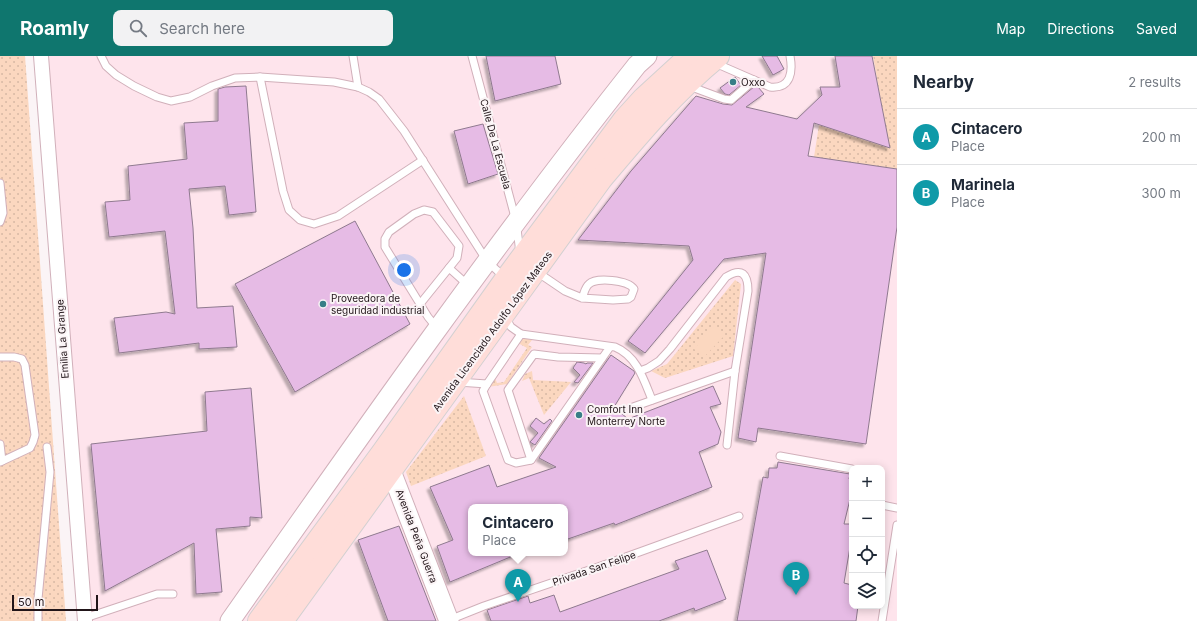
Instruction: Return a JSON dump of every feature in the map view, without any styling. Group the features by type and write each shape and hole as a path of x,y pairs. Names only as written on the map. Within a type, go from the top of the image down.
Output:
{"main road":[{"name":"Avenida Licenciado Adolfo López Mateos","path":"282,621 387,461 451,357 513,285 528,265 624,120 654,88 690,56"},
{"name":"Avenida Licenciado Adolfo López Mateos","path":"528,265 668,101 715,59"},
{"name":"Avenida Licenciado Adolfo López Mateos","path":"259,621 387,461 454,382 503,316 513,285"}],"street":[{"name":"Emilia La Grange","path":"41,56 85,619"},
{"path":"230,621 468,286 487,261 517,227 589,126 637,65 647,56"},
{"path":"433,334 451,357"},
{"name":"Avenida Peña Guerra","path":"387,461 449,620"}],"lane":[{"path":"101,56 106,66 134,86 157,97 171,101 190,97 212,86 235,78 260,77 334,82 358,87 369,92 379,99 404,131 487,261 513,285"},
{"path":"353,56 358,87"},
{"name":"Calle De La Escuela","path":"472,56 528,265"},
{"path":"715,59 770,87 780,86 790,77 790,56"},
{"path":"260,77 283,191 289,210 300,220 314,224 338,216 423,160"},
{"path":"685,85 724,99 731,100 754,80"},
{"path":"0,183 3,213 0,222"},
{"path":"420,304 457,258 459,246 433,212 424,210 414,214 389,232 385,239 385,247 420,304 433,334"},
{"path":"528,265 565,291 582,298 613,300 628,299 634,289 631,285 619,281 593,281 587,285 582,298"},
{"path":"449,268 468,286"},
{"path":"640,371 659,361 670,349 726,277 736,273 740,273 745,276 748,281 748,291 735,371 727,445"},
{"path":"503,316 511,327 521,334 615,347 633,361 640,371 652,400"},
{"path":"521,334 484,388 484,395 492,413 508,460 516,463 531,460 610,347"},
{"path":"531,460 508,390 534,354 558,357 602,358"},
{"path":"0,357 14,357 22,359 25,365 35,435 30,448 1,461 0,444"},
{"path":"633,407 735,371"},
{"path":"454,382 487,384"},
{"path":"38,621 38,599 50,472 47,447"},
{"path":"780,456 849,468"},
{"path":"885,505 897,508"},
{"name":"Privada San Felipe","path":"449,620 484,606 739,516"},
{"path":"882,621 897,525"},
{"path":"85,619 157,594 173,594"}],"shaded area":[{"path":"0,56 25,56 66,621 0,621"},
{"path":"36,56 897,56 897,621 79,621"},
{"path":"873,56 897,56 897,169 814,157 819,125 889,147"},
{"path":"735,280 741,284 733,356 665,378 651,371 667,364"},
{"path":"714,326 724,336 705,356 694,349"},
{"path":"523,337 532,340 528,345 532,347 507,384 488,387 495,378 497,383 504,382 527,348 518,343"},
{"path":"532,371 533,380 571,382 544,415 529,378 522,381 525,374"},
{"path":"464,396 486,456 411,486 406,472"}],"building":[{"path":"486,56 555,56 561,84 495,101"},
{"path":"762,56 777,56 784,69 773,75"},
{"path":"835,56 872,56 890,148 814,123 808,156 897,169 897,227 866,444 758,428 756,442 738,438 766,253 724,259 645,353 628,341 693,260 689,246 578,240 631,171 696,96 723,104 732,105 755,86 758,87 764,94 746,107 797,119 822,95 820,87 840,87"},
{"name":"Oxxo","path":"735,77 741,85 729,95 725,94 720,88"},
{"path":"246,86 256,212 229,215 225,186 189,189 193,228 197,308 233,306 237,347 199,349 199,343 119,353 114,318 166,312 175,314 165,231 109,237 105,202 130,200 128,166 187,159 184,123 218,121 218,89 225,87"},
{"path":"483,124 498,174 468,184 454,131"},
{"name":"Proveedora de seguridad industrial","path":"355,221 410,324 295,392 235,284"},
{"path":"611,355 635,373 614,407 628,419 713,386 721,404 710,407 721,432 718,444 699,452 712,487 615,525 614,523 568,539 568,504 468,504 468,556 513,556 450,582 437,546 453,540 430,487 489,465 497,487 556,467 539,458"},
{"path":"577,362 586,364 593,363 578,383 574,382 580,375 573,368"},
{"path":"251,388 262,518 250,517 250,526 216,529 222,592 196,594 194,543 105,591 91,444 207,431 205,392"},
{"path":"536,418 544,424 550,419 552,421 535,445 530,442 538,433 530,426"},
{"path":"778,462 849,474 849,503 844,524 849,524 849,553 844,583 849,584 849,609 858,609 856,621 737,621 763,477 768,478 769,468 777,468"},
{"path":"399,526 436,621 388,621 358,540"},
{"path":"707,550 726,599 695,611 694,608 659,621 491,621 487,610 528,596 530,603 554,595 560,612 679,569 675,561"}],"place":[{"name":"Oxxo","path":"733,82"},
{"name":"Proveedora de seguridad industrial","path":"323,304"},
{"name":"Comfort Inn Monterrey Norte","path":"579,415"},
{"name":"Marinela","path":"796,595"},
{"name":"Cintacero","path":"518,602"}]}
